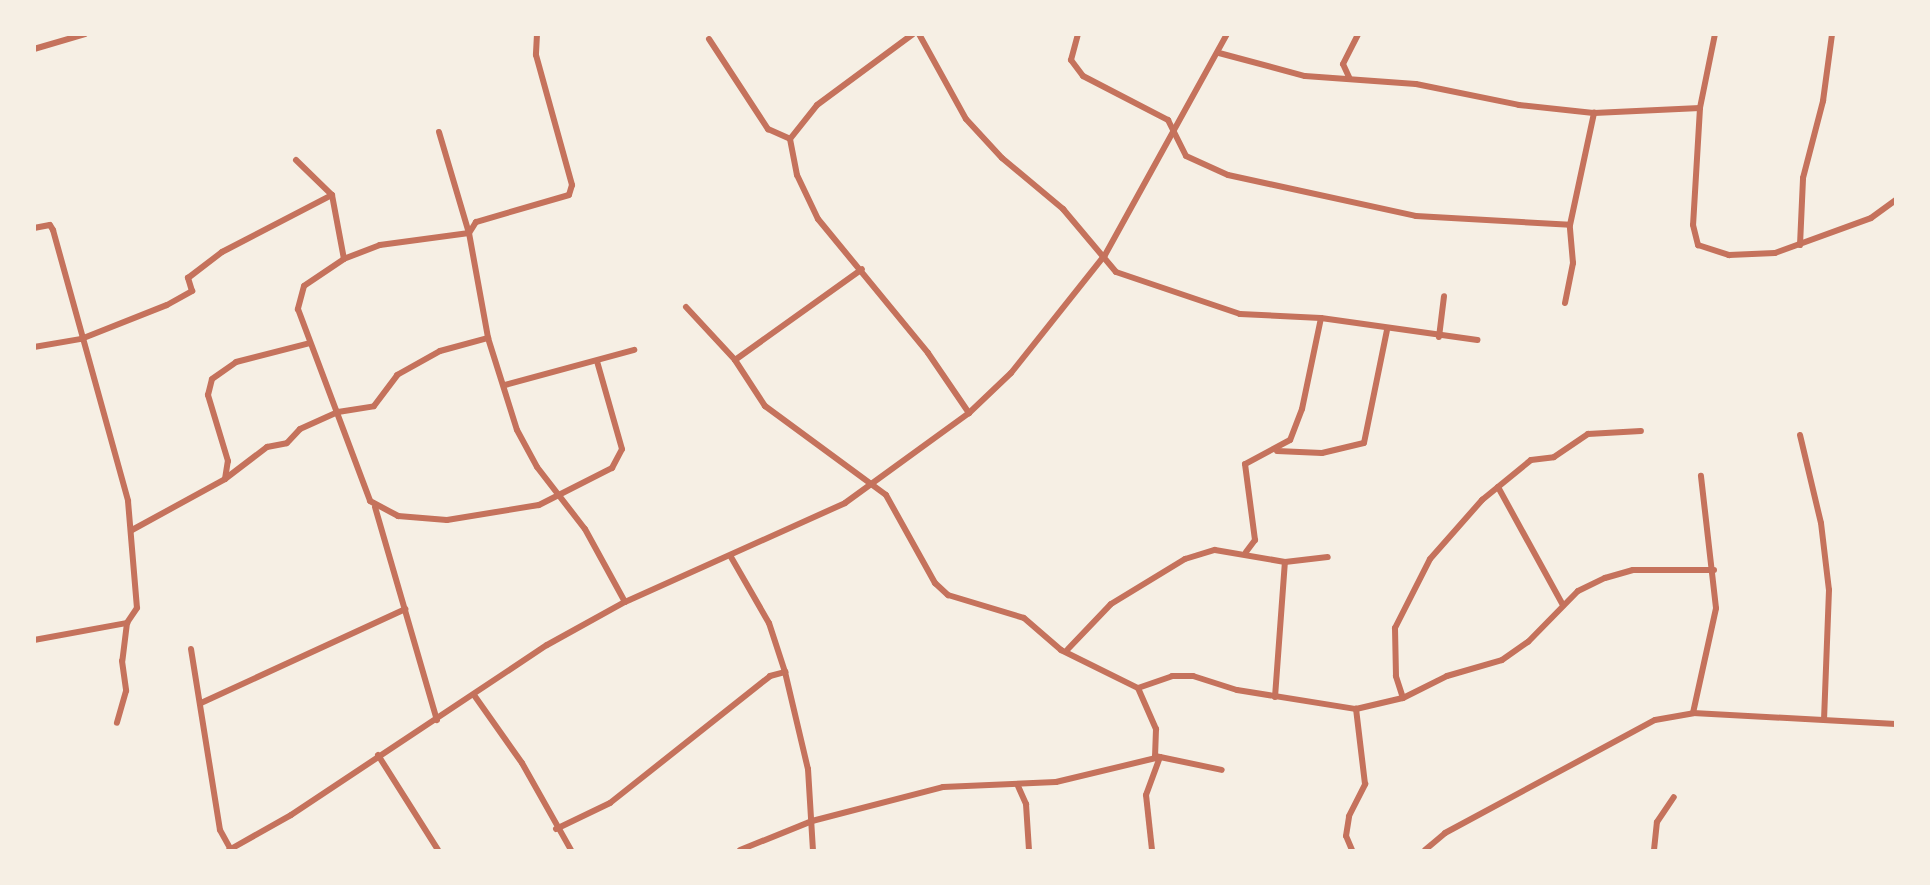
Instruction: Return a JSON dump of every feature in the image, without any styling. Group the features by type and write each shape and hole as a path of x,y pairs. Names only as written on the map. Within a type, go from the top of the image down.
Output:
{"street":[{"path":"34,49 85,34"},
{"path":"437,720 375,507 310,343 298,297 304,286 344,259 380,245 469,233 483,219 569,195 572,185 536,55 537,34"},
{"path":"789,138 817,105 913,34"},
{"path":"919,34 966,119 1105,255 1116,273 1168,293 1240,314 1321,318 1387,330 1477,340"},
{"path":"1078,34 1071,60 1083,76 1168,120 1177,131 1186,156 1228,175 1416,216 1570,225"},
{"path":"191,650 220,830 230,850 625,602 731,557 868,487 969,412 1011,373 1105,255 1177,131 1227,34"},
{"path":"1349,77 1343,64 1358,34"},
{"path":"1715,34 1700,108 1693,225 1698,244 1729,255 1775,253 1871,218 1896,200"},
{"path":"1800,245 1803,178 1823,101 1832,34"},
{"path":"709,39 768,129 789,138"},
{"path":"1219,53 1305,76 1349,77 1594,113 1700,108"},
{"path":"1565,303 1573,263 1570,225 1594,113"},
{"path":"439,132 469,233 488,338 506,385 517,430 537,467 562,495 625,602"},
{"path":"789,138 797,176 818,219 861,269 969,412"},
{"path":"296,160 332,195 344,259"},
{"path":"34,347 81,339 167,305 192,291 188,278 222,252 332,195"},
{"path":"34,228 50,225 53,230 81,339 114,441 132,530 137,608 127,623 122,661 126,692 117,723"},
{"path":"735,360 861,269"},
{"path":"1439,337 1444,296"},
{"path":"686,308 735,360 765,406 868,487 886,495 935,583 948,595 1024,618 1060,650 1068,650 1138,688 1156,729 1155,756 1222,770"},
{"path":"1246,552 1255,540 1245,464 1277,451 1290,440 1302,409 1321,318"},
{"path":"1277,451 1322,453 1364,443 1387,330"},
{"path":"132,530 225,479 267,447 286,443 300,429 338,412 374,406 397,375 440,351 488,338"},
{"path":"225,479 228,461 208,395 212,379 236,362 310,343"},
{"path":"506,385 634,350"},
{"path":"375,507 398,516 447,520 539,505 612,468 622,449 597,361"},
{"path":"1403,698 1396,676 1395,628 1430,559 1498,487 1531,460 1554,457 1588,434 1641,431"},
{"path":"1800,435 1821,523 1829,590 1824,719"},
{"path":"1693,712 1716,608 1714,570 1701,476"},
{"path":"1498,487 1563,604"},
{"path":"1068,650 1111,604 1167,569 1215,550 1246,552 1285,562 1328,556"},
{"path":"731,557 769,623 785,672 808,769 813,850"},
{"path":"1275,697 1285,562"},
{"path":"1138,688 1172,676 1192,676 1275,697 1356,709 1403,698 1447,676 1502,660 1528,642 1578,591 1634,570 1714,570"},
{"path":"201,703 405,609"},
{"path":"34,640 127,623"},
{"path":"556,829 610,803 770,676 785,672"},
{"path":"474,695 522,763 556,829 571,850"},
{"path":"1352,850 1346,836 1349,816 1365,784 1356,709"},
{"path":"1425,850 1445,832 1655,720 1693,712 1896,724"},
{"path":"378,755 438,850"},
{"path":"740,850 812,821 943,787 984,781 1018,786 1160,757"},
{"path":"1152,850 1146,795 1160,757"},
{"path":"1018,786 1026,804 1029,850"},
{"path":"1654,850 1657,822 1674,797"}]}
